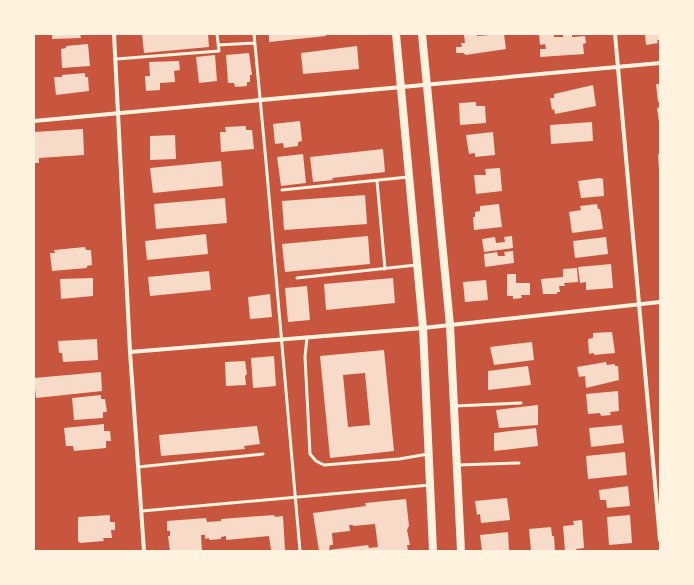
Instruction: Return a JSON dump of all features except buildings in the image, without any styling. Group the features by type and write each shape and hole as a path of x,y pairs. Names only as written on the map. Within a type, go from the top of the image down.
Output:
{"main road":[{"path":"396,34 423,328 433,551"},
{"path":"422,34 450,325 461,551"}],"street":[{"path":"114,34 130,352 144,551"},
{"path":"614,34 660,540"},
{"path":"34,121 660,63"},
{"path":"130,352 423,328 660,302"}],"lane":[{"path":"116,59 219,51 217,34"},
{"path":"254,34 282,339 294,498 300,551"},
{"path":"218,45 254,43"},
{"path":"282,190 410,177"},
{"path":"377,180 385,269"},
{"path":"297,278 418,265"},
{"path":"307,337 305,357 310,454 316,461 324,465 398,459 428,454"},
{"path":"455,406 521,403"},
{"path":"138,467 263,454"},
{"path":"457,464 519,463"},
{"path":"142,511 430,485"}]}
